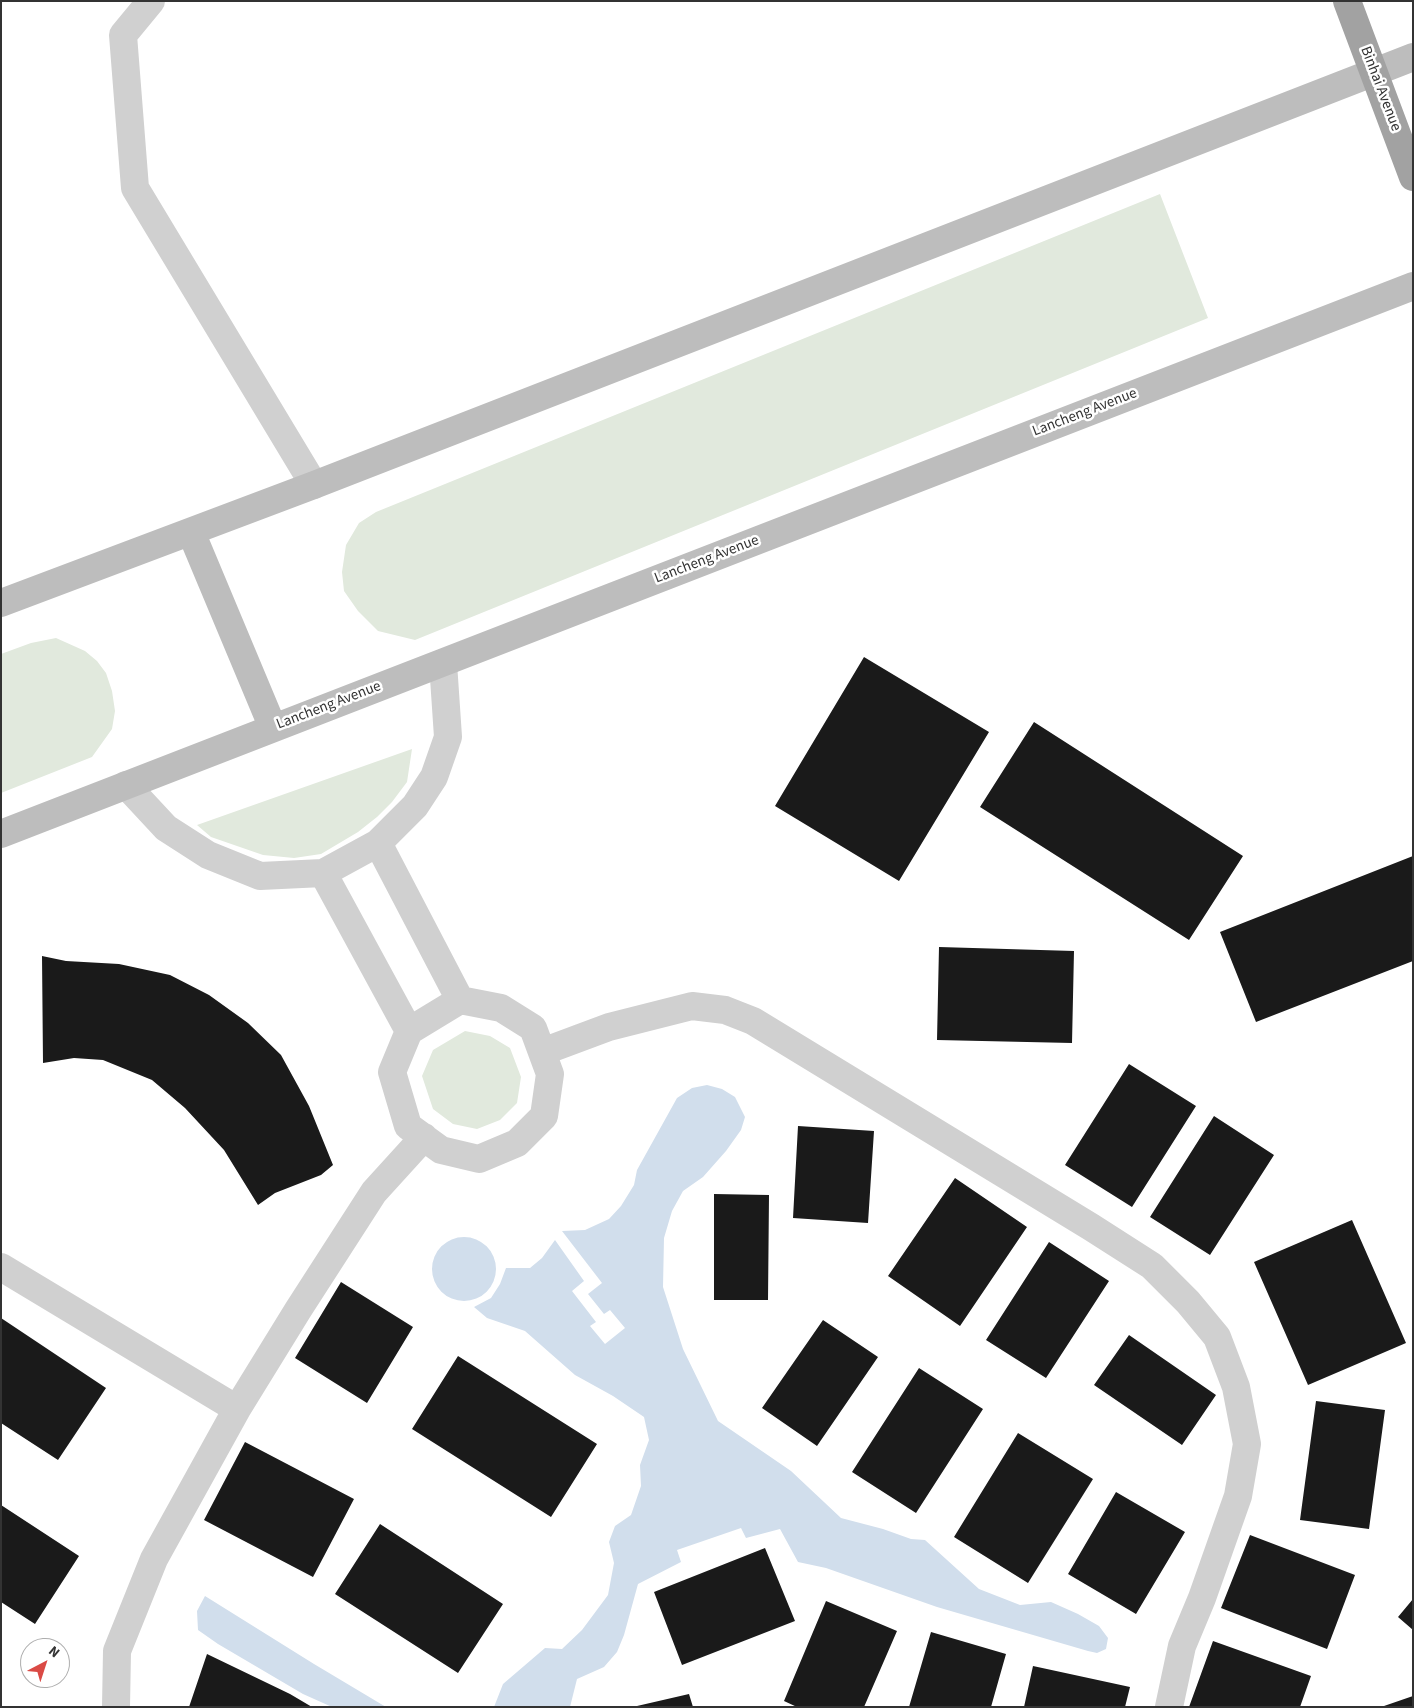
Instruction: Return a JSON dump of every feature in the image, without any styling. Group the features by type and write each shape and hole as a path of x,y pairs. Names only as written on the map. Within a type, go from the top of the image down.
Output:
{"highway":[{"name":"Binhai Avenue","path":"1347,1 1413,177"}],"main road":[{"path":"1,603 314,485 1413,57"},
{"name":"Lancheng Avenue","path":"1,834 1413,286"},
{"path":"191,532 273,728"}],"street":[{"path":"150,1 123,35 135,188 314,485"},
{"path":"126,786 166,828 208,855 260,876 323,873 378,843 415,806 437,769 448,737 443,662"},
{"path":"378,843 460,1000"},
{"path":"323,873 409,1031"},
{"path":"460,1000 501,1008 533,1028 550,1074 544,1116 516,1143 479,1159 441,1150 408,1126 392,1072 409,1031 460,1000"},
{"path":"542,1052 608,1026 692,1006 725,1010 753,1022 1099,1232 1152,1266 1188,1302 1217,1337 1236,1387 1247,1444 1238,1496 1202,1598 1182,1646 1169,1707"},
{"path":"116,1707 117,1651 154,1559 237,1409 374,1192 424,1137"},
{"path":"1,1267 237,1409"}],"shaded area":[{"path":"1160,194 1208,318 415,640 378,631 358,611 344,591 342,572 346,545 359,523 376,512"},
{"path":"56,638 85,651 97,661 106,673 112,691 115,711 112,729 92,757 1,793 1,654 31,643"},
{"path":"412,749 407,782 392,802 358,832 321,854 294,858 263,855 211,837 197,825"},
{"path":"465,1031 490,1036 510,1048 521,1077 517,1103 500,1120 477,1129 453,1124 433,1109 422,1076 433,1050"}],"water":[{"path":"707,1085 722,1089 735,1097 745,1117 741,1130 726,1151 703,1177 683,1191 672,1211 664,1238 663,1287 683,1349 718,1421 791,1471 841,1518 883,1529 911,1539 925,1540 979,1589 1020,1605 1051,1602 1078,1614 1099,1626 1108,1638 1106,1649 1097,1653 1088,1651 937,1607 826,1568 798,1562 780,1529 746,1538 741,1528 677,1550 681,1562 638,1584 624,1635 617,1652 604,1667 577,1679 570,1707 494,1707 503,1684 545,1648 562,1649 582,1630 608,1595 614,1563 609,1542 615,1526 631,1515 641,1486 640,1465 649,1440 644,1417 613,1396 575,1375 525,1331 487,1318 474,1307 491,1298 500,1284 506,1268 530,1268 542,1258 555,1240 584,1281 572,1291 596,1322 590,1326 605,1344 625,1328 610,1310 604,1314 588,1294 602,1283 562,1231 585,1230 609,1219 621,1206 634,1185 637,1170 677,1098 692,1088"},
{"path":"464,1237 482,1242 487,1246 491,1251 496,1269 491,1287 487,1292 482,1296 464,1301 446,1296 441,1292 437,1287 432,1269 437,1251 441,1246 446,1242"},
{"path":"205,1596 386,1707 332,1707 303,1694 218,1644 198,1630 197,1611"}],"building":[{"path":"864,657 989,732 899,881 775,806"},
{"path":"1034,722 1243,856 1189,940 980,807"},
{"path":"1413,856 1413,961 1256,1022 1220,932"},
{"path":"939,947 1074,951 1072,1043 937,1040"},
{"path":"42,956 66,961 119,964 170,975 209,995 248,1023 281,1055 309,1106 333,1165 321,1175 275,1193 258,1205 224,1150 185,1108 152,1080 103,1060 74,1058 43,1063"},
{"path":"1129,1064 1196,1106 1132,1207 1065,1165"},
{"path":"1214,1116 1274,1155 1210,1255 1150,1217"},
{"path":"798,1126 874,1131 868,1223 793,1218"},
{"path":"955,1178 1027,1227 960,1326 888,1276"},
{"path":"714,1194 769,1195 768,1300 714,1300"},
{"path":"1352,1220 1406,1343 1308,1385 1254,1262"},
{"path":"1049,1242 1109,1281 1046,1378 986,1340"},
{"path":"341,1282 413,1327 367,1403 295,1358"},
{"path":"1,1318 106,1388 58,1460 1,1423"},
{"path":"823,1320 878,1357 817,1446 762,1408"},
{"path":"1129,1335 1216,1395 1182,1445 1094,1385"},
{"path":"458,1356 597,1444 551,1517 412,1429"},
{"path":"919,1368 983,1409 916,1513 852,1472"},
{"path":"1316,1401 1385,1410 1369,1529 1300,1520"},
{"path":"1018,1433 1093,1479 1028,1583 954,1537"},
{"path":"245,1442 354,1499 313,1577 204,1520"},
{"path":"1116,1492 1185,1532 1136,1614 1068,1574"},
{"path":"1,1505 79,1556 35,1624 1,1602"},
{"path":"380,1524 503,1604 458,1673 335,1594"},
{"path":"1250,1535 1355,1575 1327,1649 1221,1608"},
{"path":"765,1548 795,1621 682,1665 654,1592"},
{"path":"1413,1599 1413,1630 1398,1617"},
{"path":"826,1601 897,1631 864,1707 797,1707 784,1701"},
{"path":"931,1632 1006,1654 991,1707 909,1707"},
{"path":"1213,1641 1311,1676 1300,1707 1189,1707"},
{"path":"207,1654 290,1694 312,1707 189,1707"},
{"path":"1033,1666 1130,1687 1125,1707 1024,1707"},
{"path":"689,1694 693,1707 637,1707 637,1706"},
{"path":"1413,1696 1413,1707 1384,1707 1384,1706"}]}
